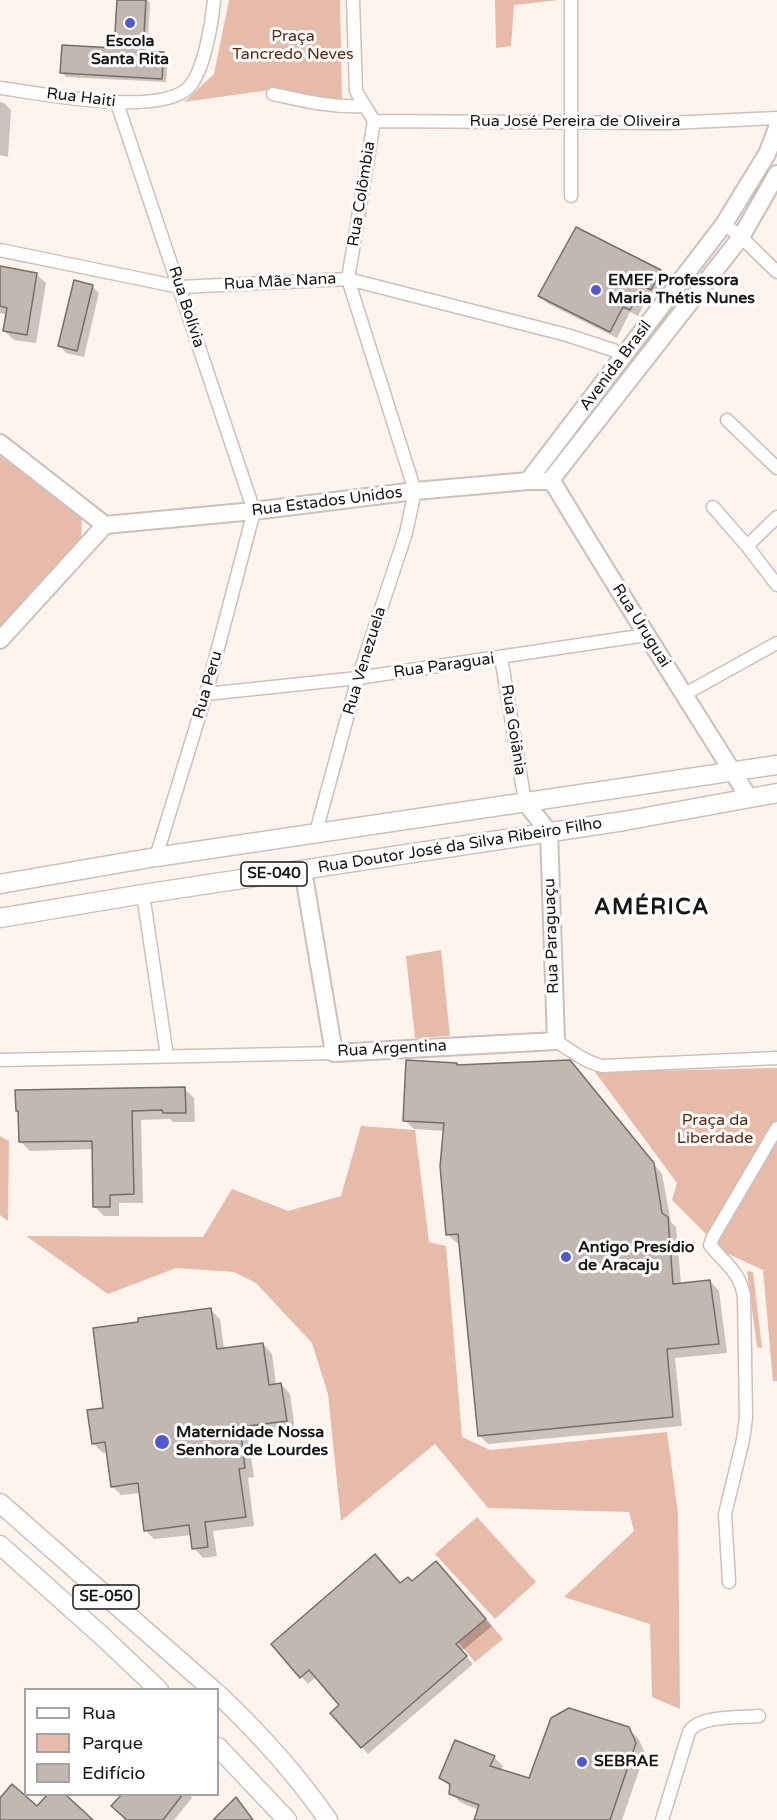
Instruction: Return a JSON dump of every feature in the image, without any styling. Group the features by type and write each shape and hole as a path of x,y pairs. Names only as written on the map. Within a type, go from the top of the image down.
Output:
{"main road":[{"name":"Rua Doutor José da Silva Ribeiro Filho","path":"0,884 316,832 777,765"},
{"name":"Rua Doutor José da Silva Ribeiro Filho","path":"0,918 142,894 624,821 777,794"},
{"name":"SE-050","path":"0,1503 212,1688"},
{"name":"SE-050","path":"0,1545 158,1688"},
{"path":"219,1695 244,1719 314,1800 328,1820"},
{"path":"219,1748 287,1820"}],"street":[{"name":"Rua Haiti","path":"0,88 117,103 163,101 185,91 196,76 204,52 214,0"},
{"name":"Rua Colômbia","path":"353,0 356,91 374,122 348,279 415,491"},
{"path":"571,0 571,196"},
{"path":"273,94 324,105 365,106"},
{"name":"Rua Bolívia","path":"117,103 254,511"},
{"name":"Rua José Pereira de Oliveira","path":"374,122 669,123 777,118"},
{"name":"Avenida Brasil","path":"528,481 724,224 767,154 777,128"},
{"name":"Avenida Brasil","path":"550,482 741,237 777,174"},
{"path":"724,224 777,272"},
{"name":"Rua Mãe Nana","path":"0,250 180,287 348,279 567,336 625,354"},
{"path":"727,420 777,468"},
{"path":"0,443 105,525 0,640"},
{"name":"Rua Estados Unidos","path":"105,525 254,511 415,491 528,481 550,482"},
{"name":"Rua Uruguai","path":"550,482 555,486 749,798"},
{"name":"Rua Venezuela","path":"316,832 358,678 406,533 415,491"},
{"path":"713,507 777,585"},
{"name":"Rua Peru","path":"156,857 206,694 254,511"},
{"path":"747,546 777,517"},
{"name":"Rua Paraguai","path":"206,694 358,678 646,635"},
{"path":"685,694 777,643"},
{"name":"Rua Goiânia","path":"501,657 525,802"},
{"path":"525,802 549,832"},
{"name":"Rua Paraguaçu","path":"549,832 556,1041"},
{"path":"303,870 334,1053"},
{"path":"142,894 166,1056"},
{"path":"556,1041 593,1064 603,1066 777,1058"},
{"name":"Rua Argentina","path":"0,1060 334,1053 556,1041"},
{"path":"729,1582 725,1514 746,1418 744,1296 742,1285 734,1269 710,1245 777,1128"},
{"path":"662,1820 692,1726 704,1721 759,1716"},
{"path":"314,1800 339,1820"}],"green space":[{"name":"Praça Tancredo Neves","path":"229,0 340,0 342,101 332,103 276,89 184,102 214,74"},
{"path":"495,0 559,0 514,5 511,46 496,48"},
{"path":"0,456 82,517 81,542 0,627"},
{"path":"441,950 450,1036 415,1038 406,956"},
{"name":"Praça da Liberdade","path":"777,1068 777,1381 773,1381 763,1270 724,1252 672,1200 677,1183 595,1072"},
{"path":"361,1126 415,1130 429,1242 446,1246 462,1437 490,1450 667,1432 678,1513 680,1709 652,1697 650,1624 564,1597 634,1531 629,1512 488,1508 435,1444 341,1521 328,1394 312,1343 256,1283 234,1272 176,1268 108,1294 26,1236 203,1237 232,1189 288,1211 341,1196"},
{"path":"0,1136 9,1141 8,1221 0,1215"},
{"path":"747,1271 753,1272 762,1348 757,1347"},
{"path":"477,1517 536,1582 495,1619 435,1554"},
{"path":"486,1619 503,1639 475,1662 458,1642"}],"building":[{"name":"Escola Santa Rita","path":"117,0 146,0 143,51 164,52 162,79 60,73 62,45 114,48"},
{"name":"EMEF Professora Maria Thétis Nunes","path":"576,227 661,270 651,290 643,286 630,310 623,307 610,332 538,296"},
{"path":"0,266 37,273 27,335 3,331 7,308 0,306"},
{"path":"74,280 93,285 77,351 58,346"},
{"name":"Antigo Presídio de Aracaju","path":"406,1060 457,1063 457,1065 570,1060 654,1163 662,1213 668,1217 673,1284 710,1280 719,1344 667,1349 673,1417 478,1436 458,1234 446,1235 440,1166 444,1123 403,1121"},
{"path":"185,1087 186,1113 163,1113 162,1110 132,1111 134,1194 110,1195 110,1207 93,1207 92,1141 19,1142 15,1090"},
{"path":"211,1308 217,1349 263,1343 269,1385 281,1383 287,1421 240,1427 245,1468 239,1469 246,1517 205,1522 208,1547 192,1549 189,1525 144,1531 138,1483 111,1487 105,1442 92,1444 87,1410 103,1408 93,1328 138,1322 138,1318"},
{"path":"375,1554 400,1583 408,1577 412,1581 436,1561 486,1619 456,1644 467,1656 361,1748 330,1713 339,1705 309,1670 300,1678 271,1644"},
{"name":"SEBRAE","path":"569,1708 629,1727 636,1743 610,1820 474,1820 479,1805 449,1794 450,1784 439,1778 455,1740 495,1756 490,1766 529,1778 551,1718"},
{"path":"12,1784 37,1806 46,1796 67,1796 93,1820 0,1820 0,1798"},
{"path":"120,1796 181,1796 163,1820 127,1820 111,1806"},
{"path":"236,1797 253,1820 213,1820"}],"place":[{"name":"Escola Santa Rita","path":"130,23"},
{"name":"EMEF Professora Maria Thétis Nunes","path":"596,290"},
{"name":"Antigo Presídio de Aracaju","path":"566,1257"},
{"name":"Maternidade Nossa Senhora de Lourdes","path":"162,1442"},
{"name":"SEBRAE","path":"582,1762"}],"district":[{"name":"AMÉRICA","path":"652,908"}]}
